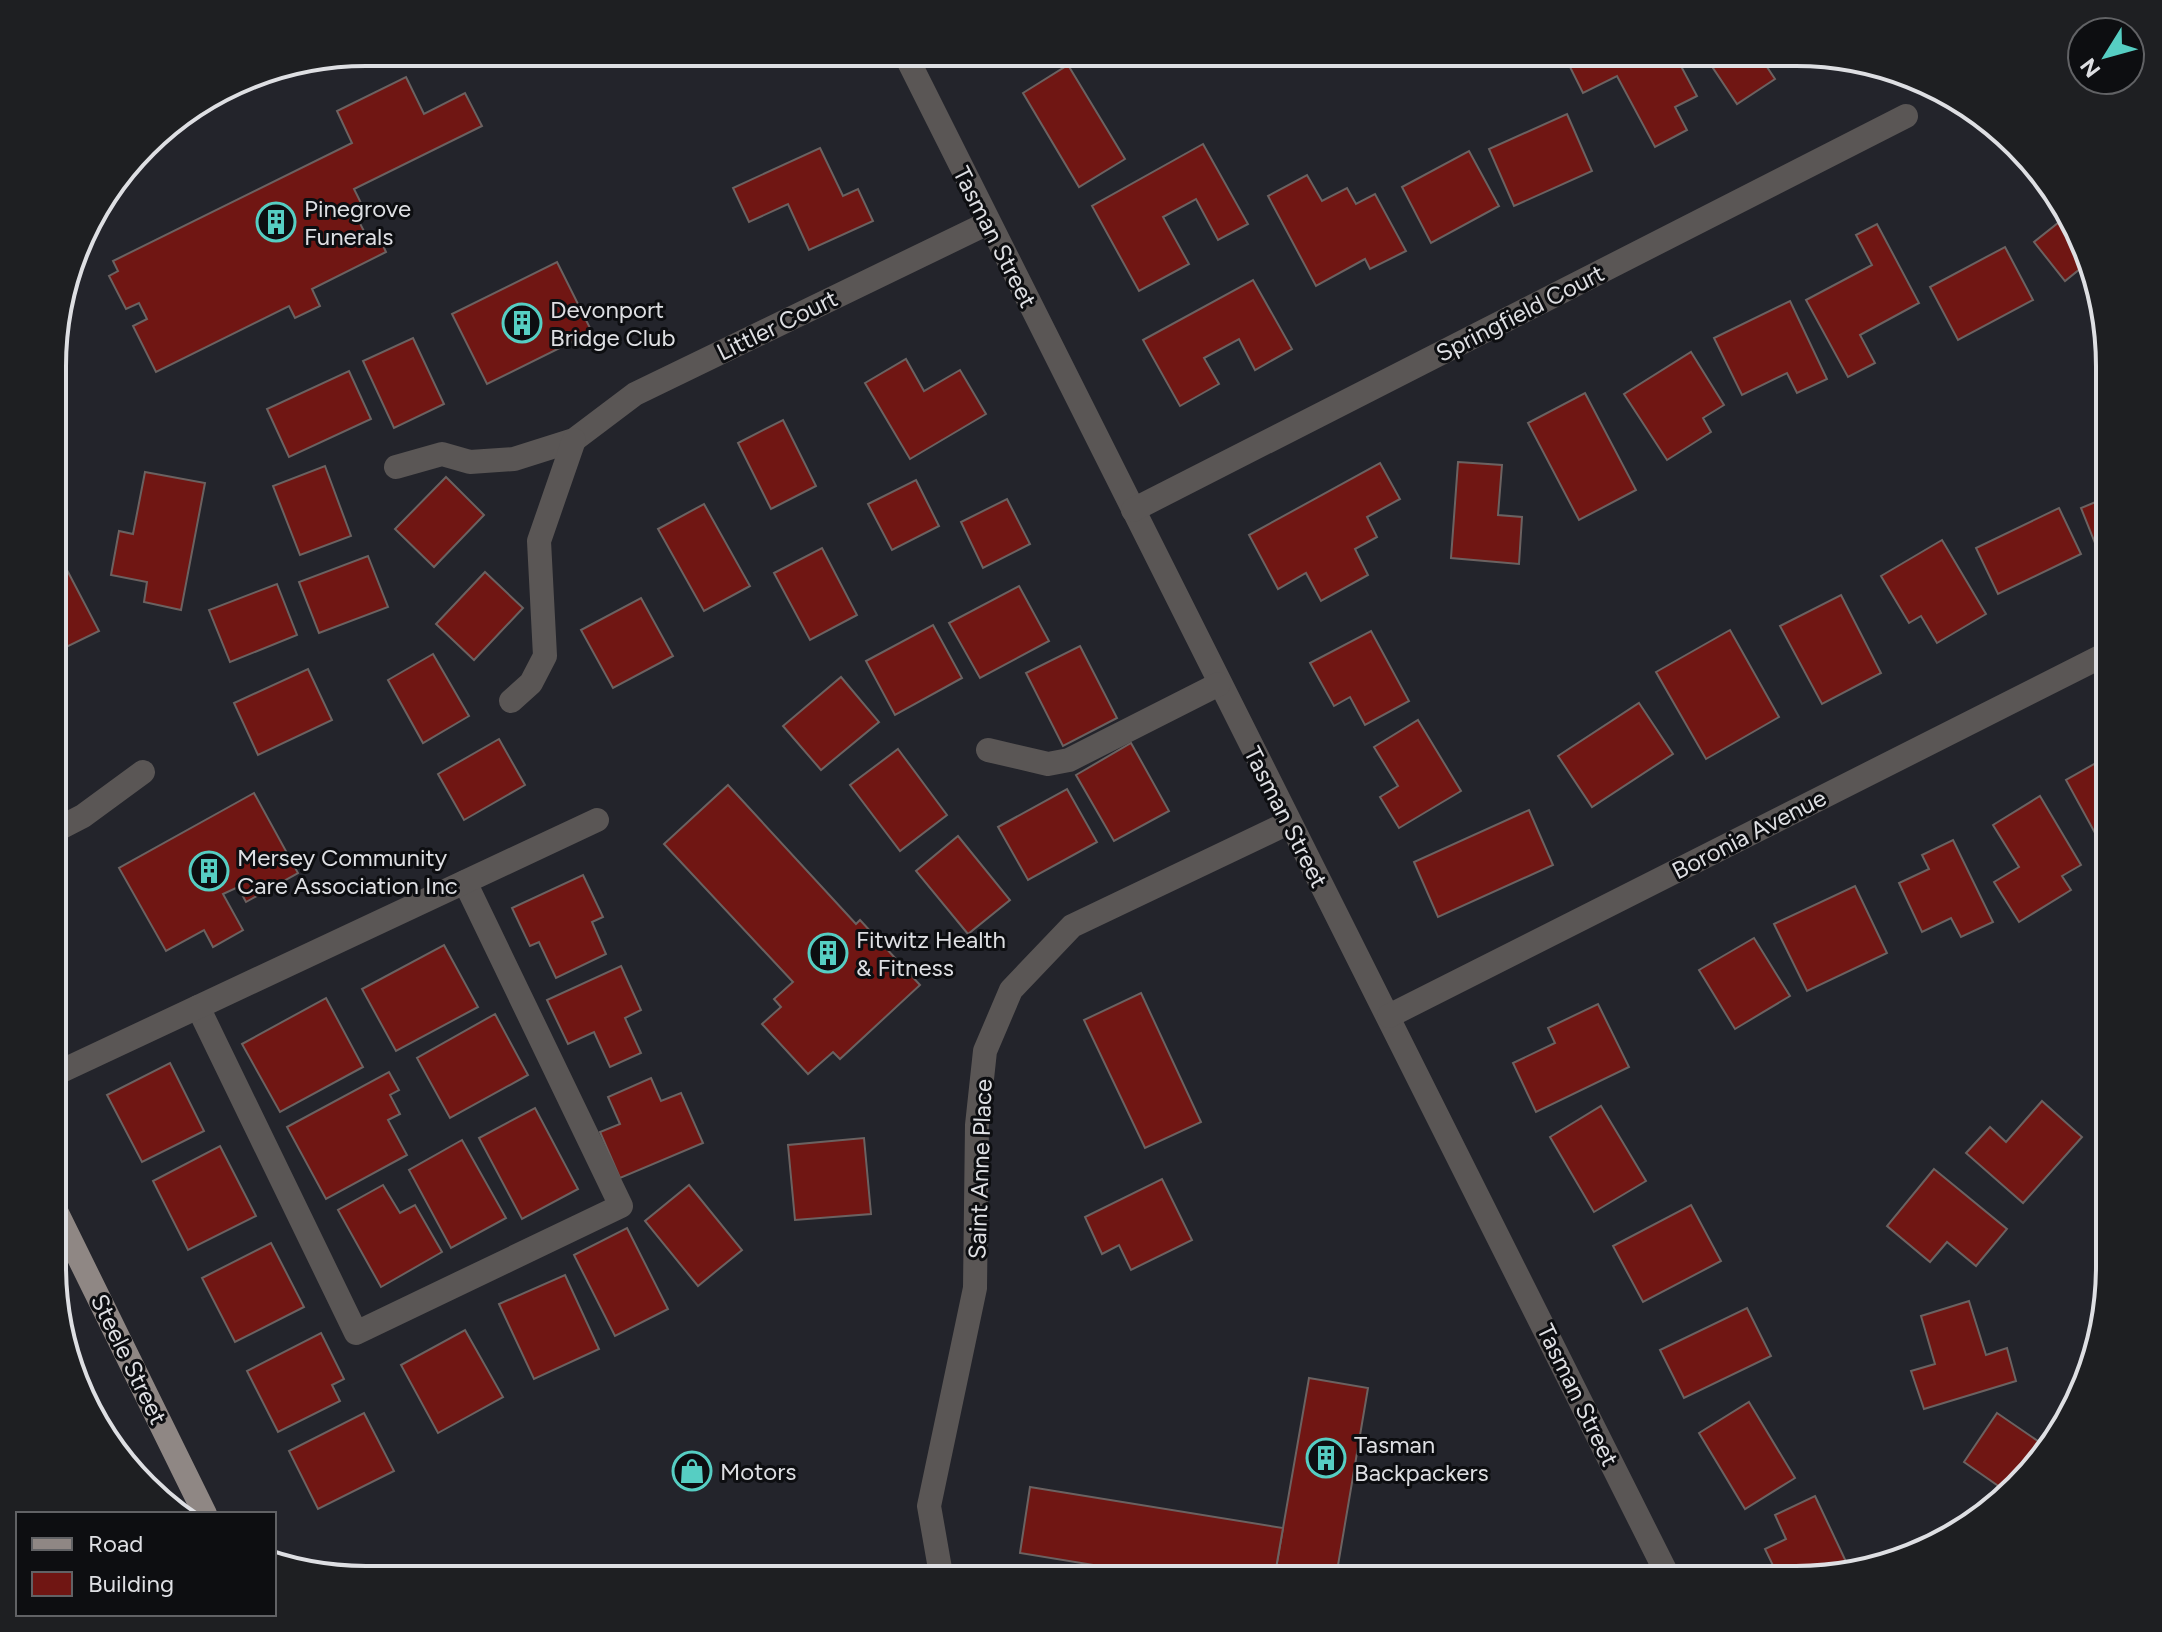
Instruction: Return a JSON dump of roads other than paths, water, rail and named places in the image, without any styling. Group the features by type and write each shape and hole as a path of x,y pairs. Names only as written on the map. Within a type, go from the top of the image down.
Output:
{"main road":[{"name":"Steele Street","path":"66,1231 204,1512"}],"street":[{"name":"Tasman Street","path":"911,66 1663,1566"},
{"name":"Springfield Court","path":"1133,510 1906,116"},
{"name":"Littler Court","path":"574,440 635,394 988,223"},
{"path":"396,467 442,454 470,462 514,459 574,440"},
{"path":"511,701 531,683 545,656 539,541 574,440"},
{"name":"Boronia Avenue","path":"1389,1016 2096,659"},
{"path":"988,750 1048,764 1069,760 1219,684"},
{"path":"66,825 143,772"},
{"path":"66,1069 597,820"},
{"name":"Saint Anne Place","path":"940,1566 929,1506 975,1288 977,1125 985,1051 1011,990 1072,926 1288,823"},
{"path":"198,1007 356,1333 621,1206 465,882"}],"place":[{"name":"Pinegrove Funerals","path":"276,222"},
{"name":"Devonport Bridge Club","path":"522,323"},
{"name":"Mersey Community Care Association Inc","path":"209,871"},
{"name":"Fitwitz Health & Fitness","path":"828,953"},
{"name":"Tasman Backpackers","path":"1326,1458"},
{"name":"Motors","path":"692,1471"}]}
